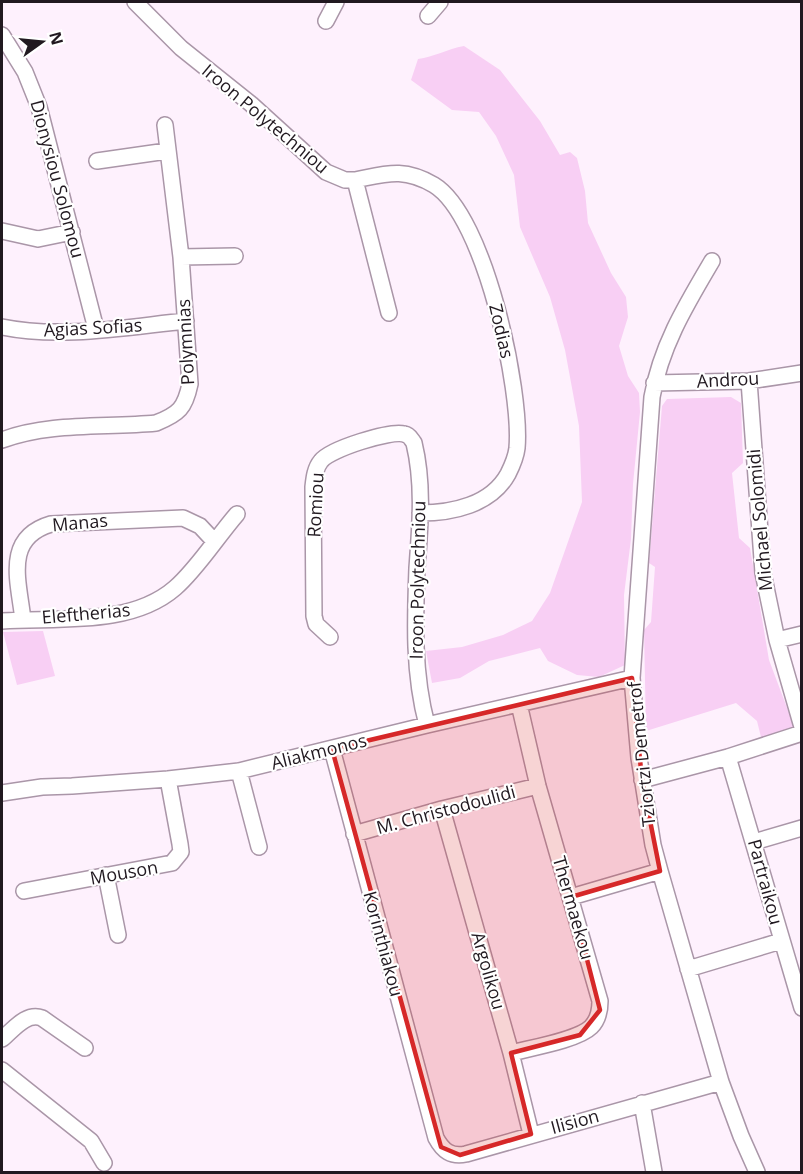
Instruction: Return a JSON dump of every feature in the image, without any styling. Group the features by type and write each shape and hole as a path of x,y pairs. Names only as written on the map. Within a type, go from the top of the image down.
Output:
{"street":[{"name":"Iroon Polytechniou","path":"135,2 181,48 251,104 326,172 345,180 355,180"},
{"path":"326,21 336,2"},
{"path":"428,16 440,2"},
{"name":"Dionysiou Solomou","path":"2,39 25,72 33,90 96,329"},
{"name":"Polymnias","path":"2,440 43,429 156,423 180,411 187,399 190,384 186,321 165,125"},
{"path":"97,161 167,151"},
{"name":"Zodias","path":"355,180 383,173 405,174 434,185 450,199 464,221 480,256 504,339 512,382 517,434 517,450 507,476 490,494 467,506 446,512 420,513"},
{"path":"355,180 389,313"},
{"path":"2,231 38,239 72,232"},
{"path":"180,257 235,256"},
{"name":"Tziortzi Demetrof","path":"712,261 677,321 654,383 632,678 642,780 653,845 721,1082 757,1173"},
{"name":"Agias Sofias","path":"2,327 35,331 96,329 186,321"},
{"name":"Androu","path":"654,383 749,381 801,373"},
{"name":"Michael Solomidi","path":"749,381 763,573 777,640 801,727"},
{"name":"Romiou","path":"330,637 319,628 314,616 313,487 317,467 324,457 350,445 396,434 408,435"},
{"name":"Iroon Polytechniou","path":"408,435 416,452 420,513 416,593 416,662 420,699 427,725"},
{"name":"Eleftherias","path":"2,621 118,615 151,604 186,578 237,514"},
{"name":"Manas","path":"23,620 18,556 24,540 41,527 51,524 183,518 200,526 214,541"},
{"path":"777,640 801,634"},
{"name":"Aliakmonos","path":"2,793 42,787 168,779 239,771 632,678"},
{"name":"Thermaekou","path":"511,1053 580,1035 590,1028 600,1010 600,1001 538,786 519,704"},
{"path":"642,780 728,757 801,733"},
{"name":"Korinthiakou","path":"332,749 436,1138"},
{"name":"Partraikou","path":"728,757 801,1008"},
{"path":"239,771 259,847"},
{"name":"Mouson","path":"24,891 166,865 176,860 181,852 168,779"},
{"name":"M. Christodoulidi","path":"354,834 442,809 538,786"},
{"name":"Argolikou","path":"442,809 511,1053 531,1134"},
{"path":"754,842 801,828"},
{"path":"571,897 660,871"},
{"path":"106,876 118,935"},
{"path":"688,969 781,940"},
{"path":"2,1039 28,1018 34,1016 42,1018 86,1048"},
{"path":"2,1070 91,1141 104,1163"},
{"name":"Ilision","path":"436,1138 446,1152 460,1155 721,1082"},
{"path":"642,1103 654,1173"}],"highlighted area":[{"path":"632,678 642,780 660,871 571,897 600,1010 580,1035 511,1053 531,1134 460,1155 441,1147 332,749"}],"shaded area":[{"path":"464,46 500,70 540,121 560,155 570,152 577,158 585,191 588,223 611,273 626,297 628,317 619,346 628,376 639,393 640,412 633,484 631,539 624,595 625,665 599,677 577,675 548,661 540,648 489,661 460,678 432,683 426,651 462,647 503,635 532,621 550,593 582,502 579,426 565,350 550,297 520,227 514,175 496,136 479,112 452,110 411,80 418,59"},
{"path":"731,397 741,403 743,463 732,473 739,538 750,548 769,660 795,729 762,741 757,721 736,703 646,731 644,630 651,622 655,567 649,563 662,406 667,399"},
{"path":"43,631 55,676 17,685 3,632"}]}
